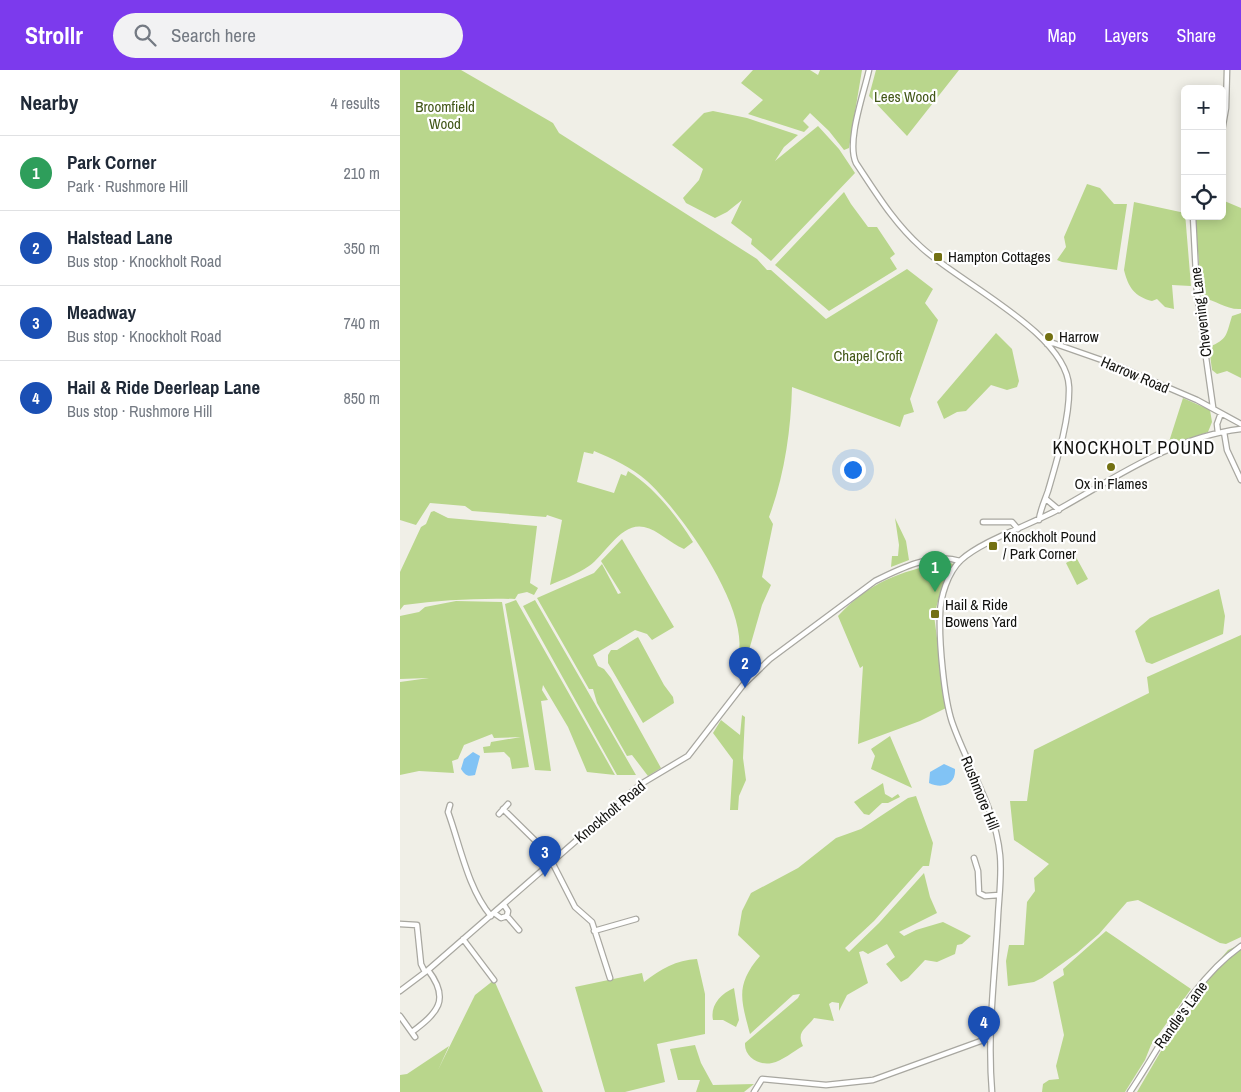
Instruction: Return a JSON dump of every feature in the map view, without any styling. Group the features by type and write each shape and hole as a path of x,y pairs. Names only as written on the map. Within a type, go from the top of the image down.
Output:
{"street":[{"path":"869,70 853,141 852,154 862,171 896,222 922,249 959,278 1003,306 1047,344 1057,356 1068,378 1069,397 1046,498 1039,520"},
{"path":"1222,130 1226,108 1227,70"},
{"name":"Chevening Lane","path":"1193,220 1198,294 1213,408"},
{"name":"Harrow Road","path":"1047,344 1119,366 1213,408 1241,424"},
{"path":"1057,356 1063,348"},
{"path":"1218,434 1217,424 1221,413"},
{"path":"960,560 974,551 1058,510 1144,460 1224,432 1241,429"},
{"path":"1224,432 1227,450 1241,480"},
{"path":"1046,498 1058,510"},
{"path":"983,522 1012,522 1018,529"},
{"name":"Knockholt Road","path":"400,991 427,971 504,905 641,784 688,756 743,685 770,659 875,581 889,573 930,560 951,558 960,560"},
{"name":"Rushmore Hill","path":"960,560 947,584 940,614 947,705 959,740 985,795 996,827 1000,858 989,1038 992,1092"},
{"path":"499,814 508,804"},
{"path":"450,805 448,812 481,901 493,914 501,918 507,916"},
{"path":"503,809 554,861 572,903 590,918 610,978"},
{"path":"974,858 978,871 979,893 985,896 999,895"},
{"path":"504,905 508,911 507,916 519,930"},
{"path":"594,931 636,919"},
{"path":"400,924 417,925 421,964 436,981 440,1000 435,1012 412,1032"},
{"path":"464,939 494,980"},
{"name":"Randle's Lane","path":"1130,1092 1165,1033 1201,984 1225,957 1241,946"},
{"path":"400,1016 415,1037"},
{"path":"754,1092 762,1079 826,1085 873,1080 989,1038"}],"green space":[{"path":"400,70 461,70 553,123 559,133 757,259 767,270 771,270 826,319 907,269 933,289 925,303 938,320 910,399 914,412 904,415 900,427 792,387 786,454 779,486 769,517 773,524 762,577 771,585 762,605 747,657 739,651 738,631 732,609 722,585 693,536 677,514 641,476 622,464 594,451 593,454 584,452 577,482 614,493 621,474 626,476 628,471 656,494 680,522 693,542 684,549 644,527 628,529 589,566 550,585 562,520 547,515 546,517 472,511 465,506 430,503 416,525 400,520"},
{"path":"753,70 810,70 818,75 820,70 862,70 849,148 844,150 829,131 810,113 803,121 809,127 804,132 748,114 763,100 741,83"},
{"name":"Lees Wood","path":"876,70 959,70 907,136 869,96"},
{"path":"713,111 747,118 798,135 784,147 775,161 818,126 839,149 855,173 771,261 751,244 752,239 731,223 742,200 727,212 715,218 686,203 683,198 699,180 703,169 672,145 704,113"},
{"path":"1087,184 1100,188 1114,204 1127,204 1117,270 1057,260 1066,247 1064,237"},
{"path":"844,192 868,227 877,227 895,254 890,258 897,269 829,311 775,265"},
{"path":"1134,202 1181,212 1181,220 1186,220 1191,286 1172,285 1174,309 1165,307 1157,299 1152,301 1137,294 1130,286 1124,270"},
{"path":"1226,202 1241,208 1241,309 1231,308 1202,298 1195,220 1226,220"},
{"path":"1241,313 1241,378 1227,371 1217,374 1212,370 1209,347 1223,339 1232,316"},
{"path":"996,333 1012,349 1019,381 1017,387 1007,390 991,385 966,411 957,412 944,419 937,402"},
{"path":"1183,398 1210,410 1212,422 1208,432 1167,448"},
{"path":"434,511 448,518 537,526 530,583 538,588 534,595 527,592 518,594 515,599 418,603 404,605 400,610 400,572 421,527 426,524 431,512"},
{"path":"895,518 906,541 909,560 891,567 892,556 898,556 899,545"},
{"path":"622,539 674,627 652,640 647,634 635,630 593,655 598,666 604,669 611,678 661,768 648,776 632,755 627,756 597,703 593,689 589,689 537,598 594,573 602,564 618,594 621,593 601,561"},
{"path":"1076,557 1088,579 1077,585 1066,563"},
{"path":"943,562 955,564 944,581 934,615 946,708 920,721 858,744 863,666 860,668 838,616 862,594 874,586 912,570"},
{"path":"1219,589 1225,616 1223,634 1152,664 1146,662 1135,631 1150,618"},
{"path":"516,600 615,775 587,772 568,727 543,685 542,690 548,700 541,701 551,771 535,770 505,604"},
{"path":"535,600 636,775 617,775 523,606"},
{"path":"456,601 502,602 529,767 512,769 510,758 504,752 484,753 483,747 490,746 491,742 521,737 494,738 492,734 464,745 458,759 452,761 454,773 419,771 400,775 400,682 429,678 400,679 400,616 419,612 425,607"},
{"path":"1241,635 1241,937 1226,944 1220,943 1138,900 1127,902 1099,934 1077,953 1042,978 1034,982 1008,986 1006,961 1009,945 1024,945 1027,902 1035,891 1034,878 1049,864 1014,840 1010,801 1027,801 1034,750 1149,693 1147,677"},
{"path":"638,637 664,685 673,697 674,703 643,723 608,663 608,655 611,650 617,650"},
{"path":"742,715 745,717 743,758 746,780 739,796 738,810 730,810 733,760 713,733 721,720 740,735"},
{"path":"890,736 912,788 871,769 875,756 871,749"},
{"path":"883,783 885,794 892,798 898,794 900,797 888,803 882,803 869,815 864,814 854,802"},
{"path":"916,796 933,843 929,866 923,866 874,921 845,948 849,952 879,923 924,873 930,897 937,913 899,932 904,936 916,930 943,922 971,936 962,944 957,945 955,954 937,962 925,960 908,978 901,982 886,964 895,957 887,944 868,954 863,951 859,952 868,983 847,995 839,1011 839,1003 832,1002 829,1004 834,1021 814,1018 801,1033 803,1046 772,1063 757,1062 747,1052 745,1043 798,998 800,994 793,995 750,1034 744,1012 743,984 752,966 760,956 738,935 742,911 751,893 798,868 836,838 861,829 908,798"},
{"path":"1106,931 1191,989 1151,1045 1145,1060 1125,1092 1042,1092 1043,1084 1049,1080 1059,1079 1056,1066 1064,1035 1053,982 1064,975 1063,969"},
{"path":"1241,944 1241,1092 1137,1092 1161,1051 1203,994 1197,987 1228,950"},
{"path":"697,959 705,994 705,1034 657,1044 665,1082 625,1092 605,1092 575,987 642,973 644,982 669,966 682,961"},
{"path":"494,980 543,1092 400,1092 400,1075 407,1074 449,1046 438,1070 475,995"},
{"path":"734,988 739,1020 736,1027 723,1020 713,1020 712,1015 720,997"},
{"path":"695,1045 701,1063 713,1085 754,1084 744,1092 696,1092 700,1080 678,1080 670,1049"}],"water":[{"path":"473,752 480,756 475,775 468,776 461,769 464,759"},
{"path":"944,764 955,769 951,782 939,786 929,783 930,772"}],"place":[{"name":"Hampton Cottages","path":"938,257"},
{"name":"Harrow","path":"1049,337"},
{"name":"Ox in Flames","path":"1111,467"},
{"name":"Knockholt Pound / Park Corner","path":"993,546"},
{"name":"Park Corner","path":"935,592"},
{"name":"Hail & Ride Bowens Yard","path":"935,614"},
{"name":"Halstead Lane","path":"745,688"},
{"name":"Meadway","path":"545,877"},
{"name":"Hail & Ride Deerleap Lane","path":"984,1047"}],"district":[{"name":"KNOCKHOLT POUND","path":"1134,448"}],"park label":[{"name":"Broomfield Wood","path":"445,116"},
{"name":"Chapel Croft","path":"868,356"}]}
